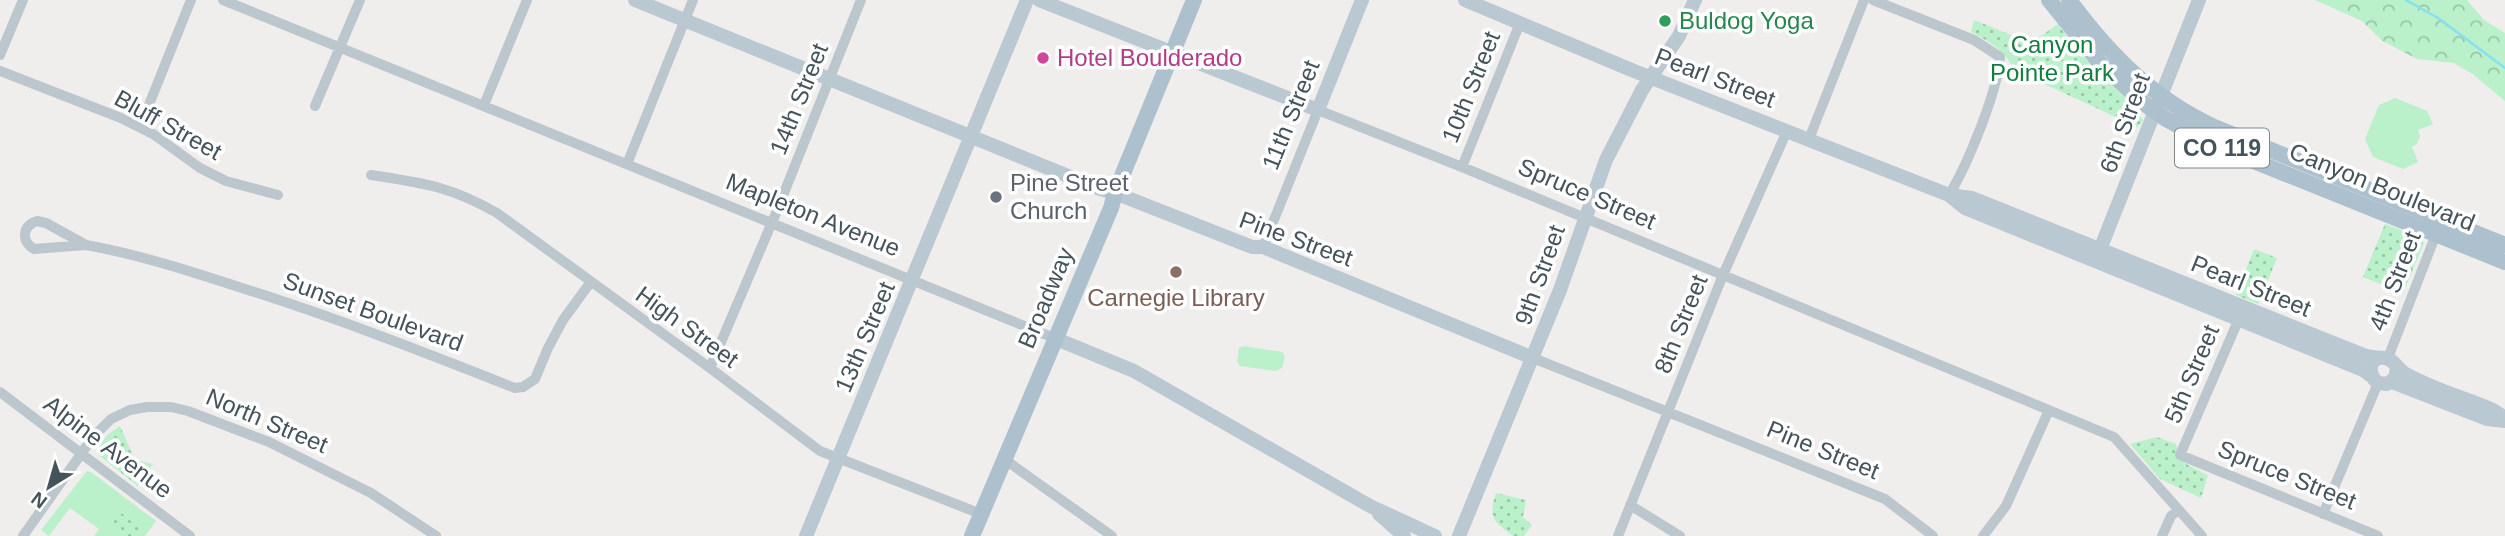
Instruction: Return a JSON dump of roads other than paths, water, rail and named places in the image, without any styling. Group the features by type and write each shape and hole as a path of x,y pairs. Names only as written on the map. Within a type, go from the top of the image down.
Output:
{"main road":[{"name":"Broadway","path":"972,536 1111,208 1194,0"},
{"name":"Canyon Boulevard","path":"2049,0 2100,63 2214,145 2439,226 2505,245"},
{"name":"Canyon Boulevard","path":"2069,0 2158,104"},
{"name":"Canyon Boulevard","path":"2439,226 2505,262"}],"street":[{"path":"0,55 23,0"},
{"path":"140,127 191,0"},
{"name":"Mapleton Avenue","path":"223,0 1134,371 1370,506 1435,536"},
{"path":"315,106 360,0"},
{"path":"484,105 527,0"},
{"name":"Pine Street","path":"635,0 1100,189 1252,247 1263,247 1885,499 1933,536"},
{"path":"627,164 693,0"},
{"name":"14th Street","path":"710,368 861,0"},
{"name":"13th Street","path":"806,536 1027,0"},
{"name":"Spruce Street","path":"1040,0 1462,167 2115,437 2178,510"},
{"name":"11th Street","path":"1263,247 1362,0"},
{"name":"Pearl Street","path":"1465,0 1949,195 1965,208 2098,256 2241,314 2364,370 2406,375 2493,410 2505,419"},
{"name":"9th Street","path":"1459,536 1533,358 1605,160 1629,114 1679,36 1695,0"},
{"path":"1809,139 1864,0"},
{"path":"1873,0 1974,40 2000,57 1999,75 1980,127 1949,195"},
{"name":"6th Street","path":"2098,256 2199,0"},
{"name":"10th Street","path":"1462,167 1520,23"},
{"name":"Bluff Street","path":"0,71 140,127 200,168 226,181 278,195"},
{"path":"1287,98 1313,95 1324,87 1332,74"},
{"name":"8th Street","path":"1618,536 1723,275 1787,131"},
{"name":"High Street","path":"371,175 434,185 469,197 710,368 820,451 981,514"},
{"name":"Sunset Boulevard","path":"86,245 41,221 32,222 24,234 26,243 34,249 86,245 130,253 175,266 329,316 515,388 523,387 535,379 563,320 590,283"},
{"name":"4th Street","path":"2323,514 2384,371 2439,226"},
{"name":"5th Street","path":"2180,455 2241,314"},
{"name":"Alpine Avenue","path":"0,392 190,536"},
{"name":"North Street","path":"23,536 93,437 111,419 130,410 147,407 171,407 188,411 270,442 371,493 436,536"},
{"path":"1983,536 2006,506 2049,410"},
{"name":"Spruce Street","path":"2180,455 2378,536"},
{"path":"1004,459 1112,536"},
{"path":"1630,505 1680,536"},
{"name":"Mapleton Avenue","path":"1370,506 1404,536"},
{"path":"2162,536 2171,516 2178,510 2202,536"}],"waterway":[{"path":"2406,0 2438,18 2505,68"}],"place":[{"name":"Buldog Yoga","path":"1665,21"},
{"name":"Hotel Boulderado","path":"1043,58"},
{"name":"Pine Street Church","path":"996,197"},
{"name":"Carnegie Library","path":"1176,272"}],"park label":[{"name":"Canyon Pointe Park","path":"2052,59"}]}
